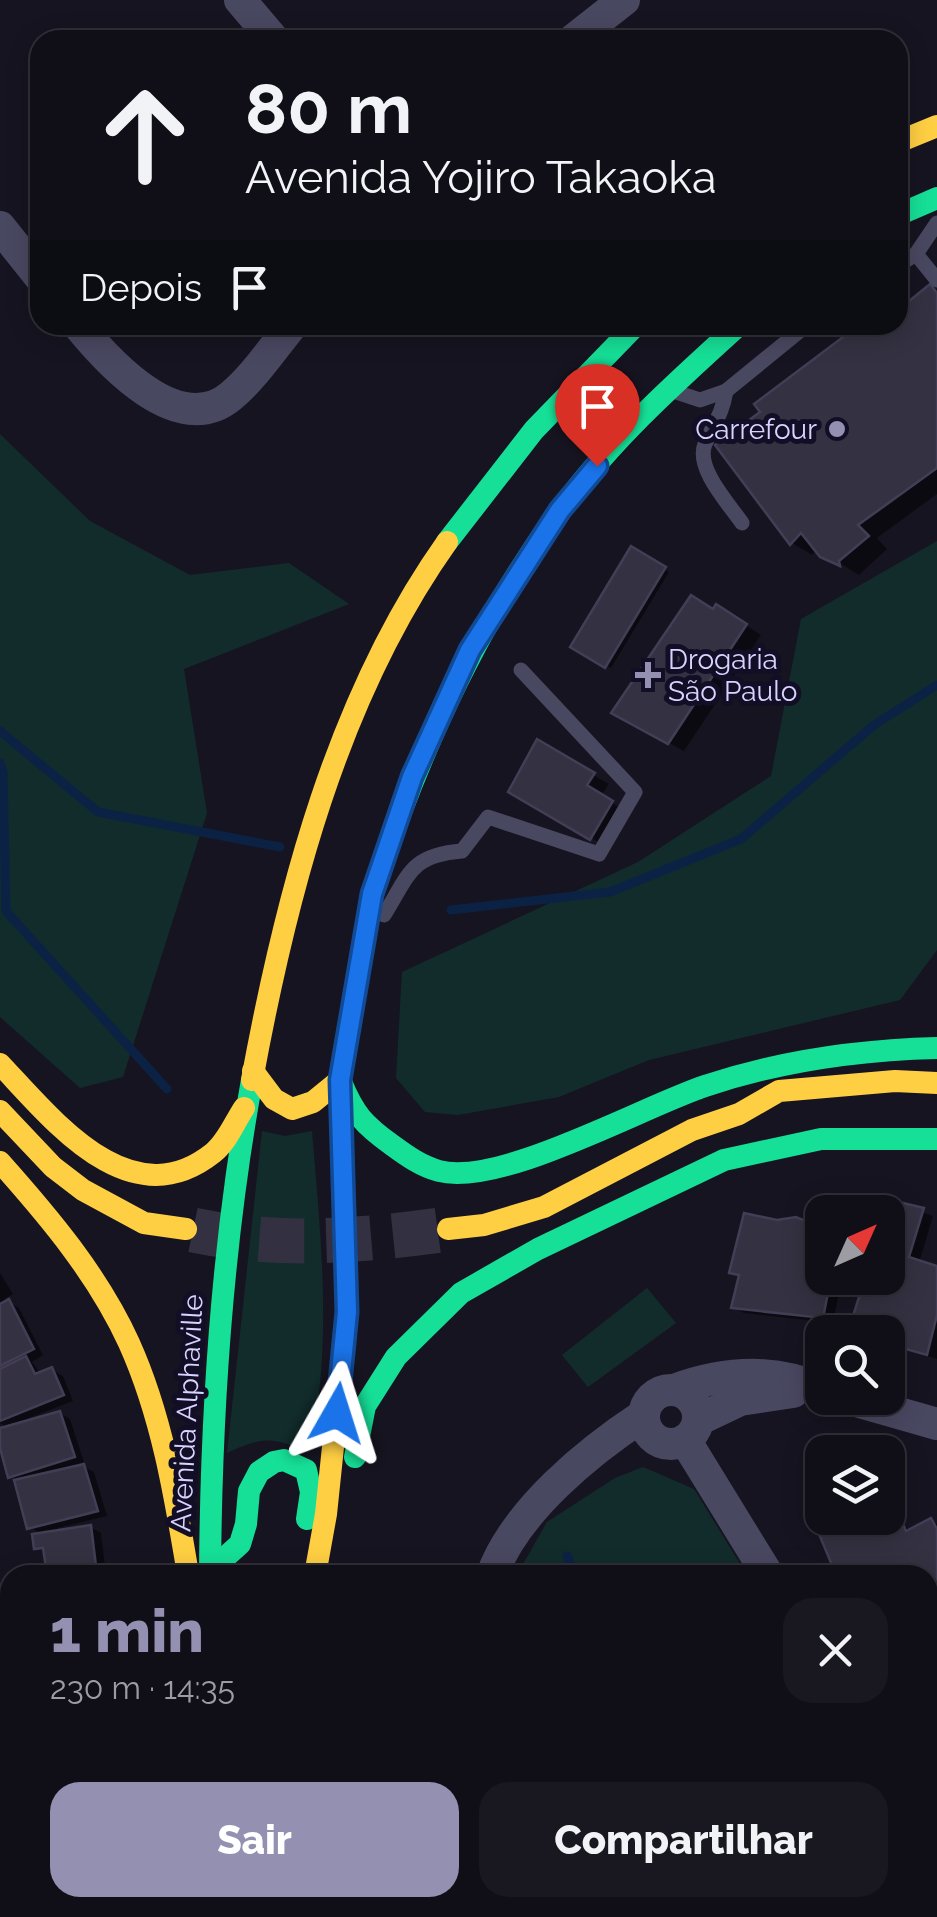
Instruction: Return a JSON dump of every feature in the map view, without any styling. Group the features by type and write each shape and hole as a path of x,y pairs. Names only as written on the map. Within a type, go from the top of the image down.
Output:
{"main road":[{"path":"908,138 937,126"},
{"path":"908,211 937,198"},
{"path":"0,1064 104,1162 136,1176 162,1177 184,1171 214,1152 245,1106 276,959 319,811 350,722 393,630 504,463 626,335"},
{"path":"317,1565 326,1514 347,1312 340,1080 372,894 412,777 470,650 560,510 615,444 728,335"},
{"path":"340,1080 353,1112 372,1132 414,1161 442,1172 490,1169 546,1152 704,1086 776,1067 866,1050 937,1048"},
{"path":"253,1071 271,1099 284,1108 299,1110 314,1103 340,1080"},
{"path":"448,1229 484,1225 544,1206 692,1130 739,1114 779,1091 838,1084 937,1083"},
{"name":"Avenida Alphaville","path":"203,1565 228,1254 245,1106"},
{"path":"0,1110 53,1167 83,1190 144,1223 186,1229"},
{"path":"739,1114 783,1116"},
{"path":"326,1514 348,1494 365,1406 396,1357 462,1293 538,1249 724,1160 820,1140 937,1139"},
{"path":"0,1162 85,1266 129,1343 199,1565"},
{"path":"213,1565 240,1543 248,1494 256,1474 279,1459 300,1465 310,1480 297,1565"}],"street":[{"path":"240,0 266,30"},
{"path":"586,30 624,0"},
{"path":"0,227 30,264"},
{"path":"88,335 134,383 156,399 182,408 214,406 230,396 283,335"},
{"path":"497,1565 508,1544 546,1496 606,1440 644,1416 657,1394 742,1374 789,1378 805,1384"},
{"path":"674,1390 695,1404 691,1430 763,1565"},
{"path":"644,1416 649,1432 662,1442 756,1395 805,1392"},
{"path":"905,1415 937,1424"}],"lane":[{"path":"908,259 916,254 937,223"},
{"path":"916,254 937,280"},
{"path":"668,389 700,400 726,391 796,335"},
{"path":"726,391 722,414 702,448 704,464 742,523"},
{"path":"361,953 415,866 434,854 462,851 488,817 600,854 635,792 521,670"}],"green space":[{"path":"0,434 90,521 190,575 289,563 349,604 184,669 207,813 123,1077 80,1088 0,1017"},
{"path":"937,541 937,950 900,1000 649,1060 559,1097 458,1115 425,1112 396,1078 402,972 638,862 771,776 801,619"},
{"path":"262,1131 285,1136 312,1131 323,1321 319,1393 308,1453 268,1441 227,1453"},
{"path":"647,1288 676,1323 588,1387 562,1355"},
{"path":"643,1467 694,1489 741,1565 523,1565 547,1522 615,1478"}],"building":[{"name":"Carrefour","path":"930,284 937,293 937,468 858,525 869,536 839,561 840,566 820,557 801,533 790,545 715,445 760,412 754,404 846,335 908,335 908,302"},
{"path":"631,546 666,567 605,668 570,647"},
{"path":"691,595 713,609 716,604 747,624 668,744 611,713"},
{"path":"537,739 595,773 587,785 613,801 590,840 508,792"},
{"path":"905,1204 924,1208 909,1257 937,1266 937,1315 927,1355 905,1349 905,1315 853,1315 860,1295 905,1295"},
{"path":"744,1213 805,1221 805,1295 828,1295 824,1315 731,1308 739,1275 729,1273"},
{"path":"9,1299 34,1349 0,1366 0,1304"},
{"path":"26,1356 35,1374 52,1367 64,1395 0,1421 0,1369"},
{"path":"60,1411 75,1457 8,1478 0,1448 0,1428"},
{"path":"84,1464 98,1511 27,1529 14,1480"},
{"path":"931,1518 937,1529 937,1565 832,1565 819,1535 905,1535 905,1529"},
{"path":"91,1525 96,1565 46,1565 43,1548 34,1549 32,1534"}],"waterway":[{"path":"451,910 610,892 741,839 874,725 937,685"},
{"path":"0,731 98,812 280,847"},
{"path":"0,763 6,911 167,1089"},
{"path":"567,1556 571,1565"}],"tunnel":[{"path":"193,1230 257,1239 320,1241 448,1229"}],"traffic: fast":[{"path":"908,211 937,198"},
{"path":"447,542 534,430 626,335"},
{"path":"381,867 416,773 457,683 530,553 578,486 621,437 728,335"},
{"path":"341,1082 361,1118 392,1145 432,1169 465,1173 533,1157 733,1077 820,1058 937,1048"},
{"path":"210,1565 220,1326 252,1080"},
{"path":"355,1457 365,1406 396,1357 461,1293 538,1249 724,1160 821,1139 937,1139"},
{"path":"217,1565 240,1544 249,1491 259,1472 274,1462 284,1460 306,1470 311,1492 307,1519"}],"traffic: slow":[{"path":"908,138 937,126"},
{"path":"252,1080 281,940 321,800 375,665 408,602 447,542"},
{"path":"317,1565 326,1514 347,1313 340,1080 372,894 381,867"},
{"path":"0,1064 44,1111 95,1154 123,1169 152,1175 182,1170 213,1153 244,1108"},
{"path":"253,1071 274,1099 292,1109 313,1102 340,1080"},
{"path":"448,1229 484,1225 544,1207 692,1130 739,1114 779,1091 895,1081 937,1083"},
{"path":"0,1111 53,1167 83,1190 144,1223 186,1229"},
{"path":"0,1162 87,1270 129,1343 159,1428 186,1565"}],"place":[{"name":"Carrefour","path":"837,429"},
{"name":"Drogaria São Paulo","path":"648,675"}],"route":[{"path":"337,1413 347,1312 340,1080 372,894 412,777 470,650 560,510 597,466"}]}
